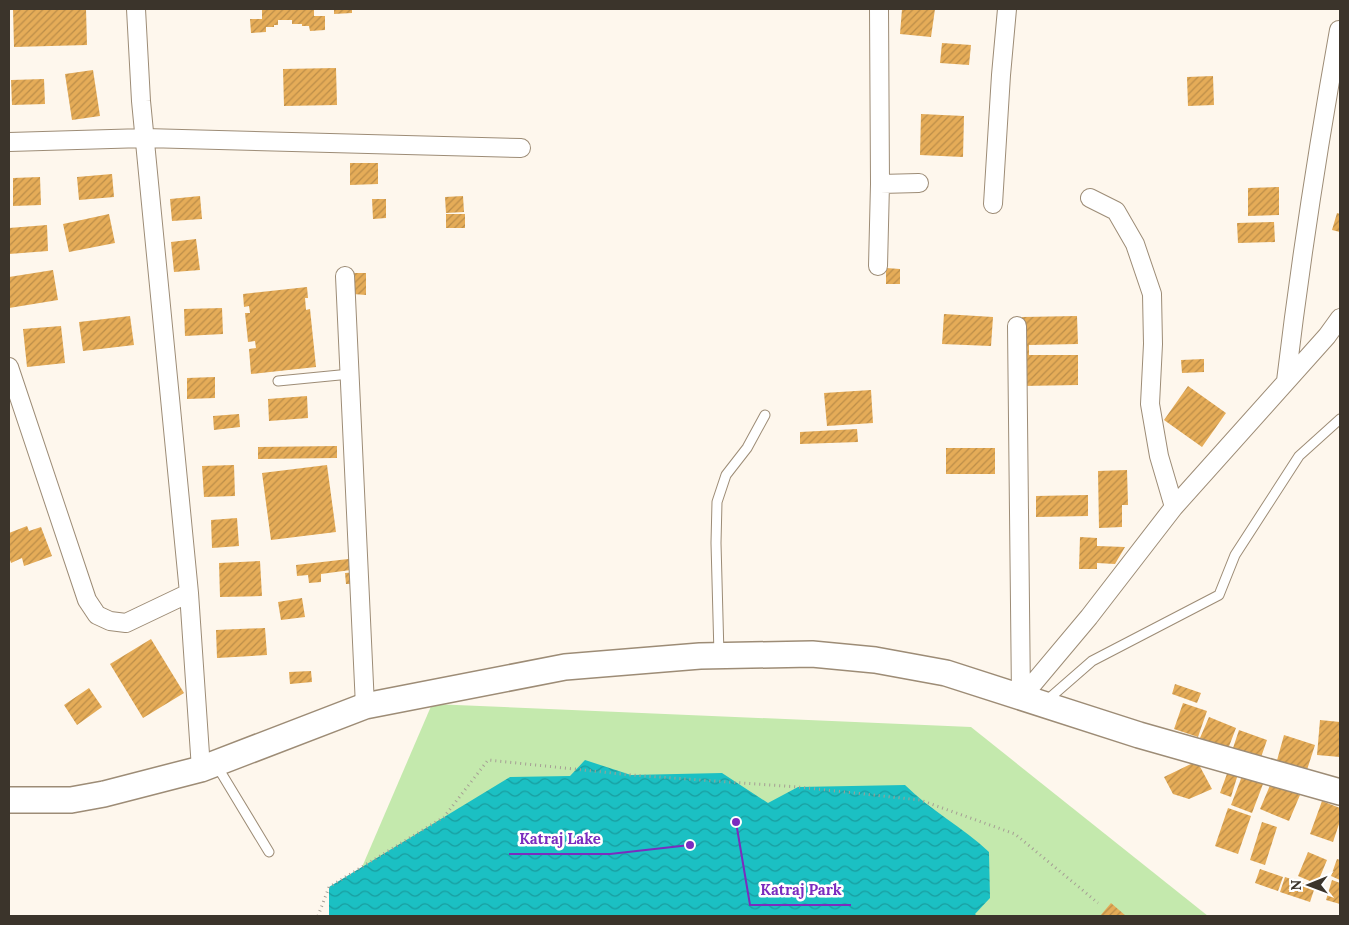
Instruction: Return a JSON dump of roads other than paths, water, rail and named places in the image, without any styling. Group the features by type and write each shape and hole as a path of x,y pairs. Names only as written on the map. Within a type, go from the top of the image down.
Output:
{"street":[{"path":"136,9 141,101 189,593 208,766"},
{"path":"878,266 880,184 879,9"},
{"path":"993,204 1007,9"},
{"path":"1286,381 1302,248 1324,111 1340,30"},
{"path":"9,142 145,138 521,148"},
{"path":"880,184 919,183"},
{"path":"1090,198 1116,211 1136,244 1152,294 1153,344 1150,404 1159,456 1174,507"},
{"path":"345,276 365,706"},
{"path":"1032,702 1089,617 1174,507 1327,336 1340,318"},
{"path":"1017,326 1032,702"},
{"path":"9,367 87,600 97,615 110,621 126,622 189,593"},
{"path":"9,800 71,800 104,794 208,766 365,706 565,667 719,655 812,654 875,660 946,673 1139,735 1340,792"}],"lane":[{"path":"278,381 350,374"},
{"path":"719,655 716,543 717,502 726,475 747,448 765,415"},
{"path":"1032,702 1092,661 1219,595 1235,555 1298,456 1340,419"},
{"path":"208,766 269,852"}],"water":[{"path":"585,760 631,775 722,773 768,803 798,787 905,785 925,803 989,852 990,898 975,914 977,916 329,916 329,887 510,777 570,776"}],"place":[{"name":"Katraj Park","path":"736,822"},
{"name":"Katraj Lake","path":"690,845"}]}
